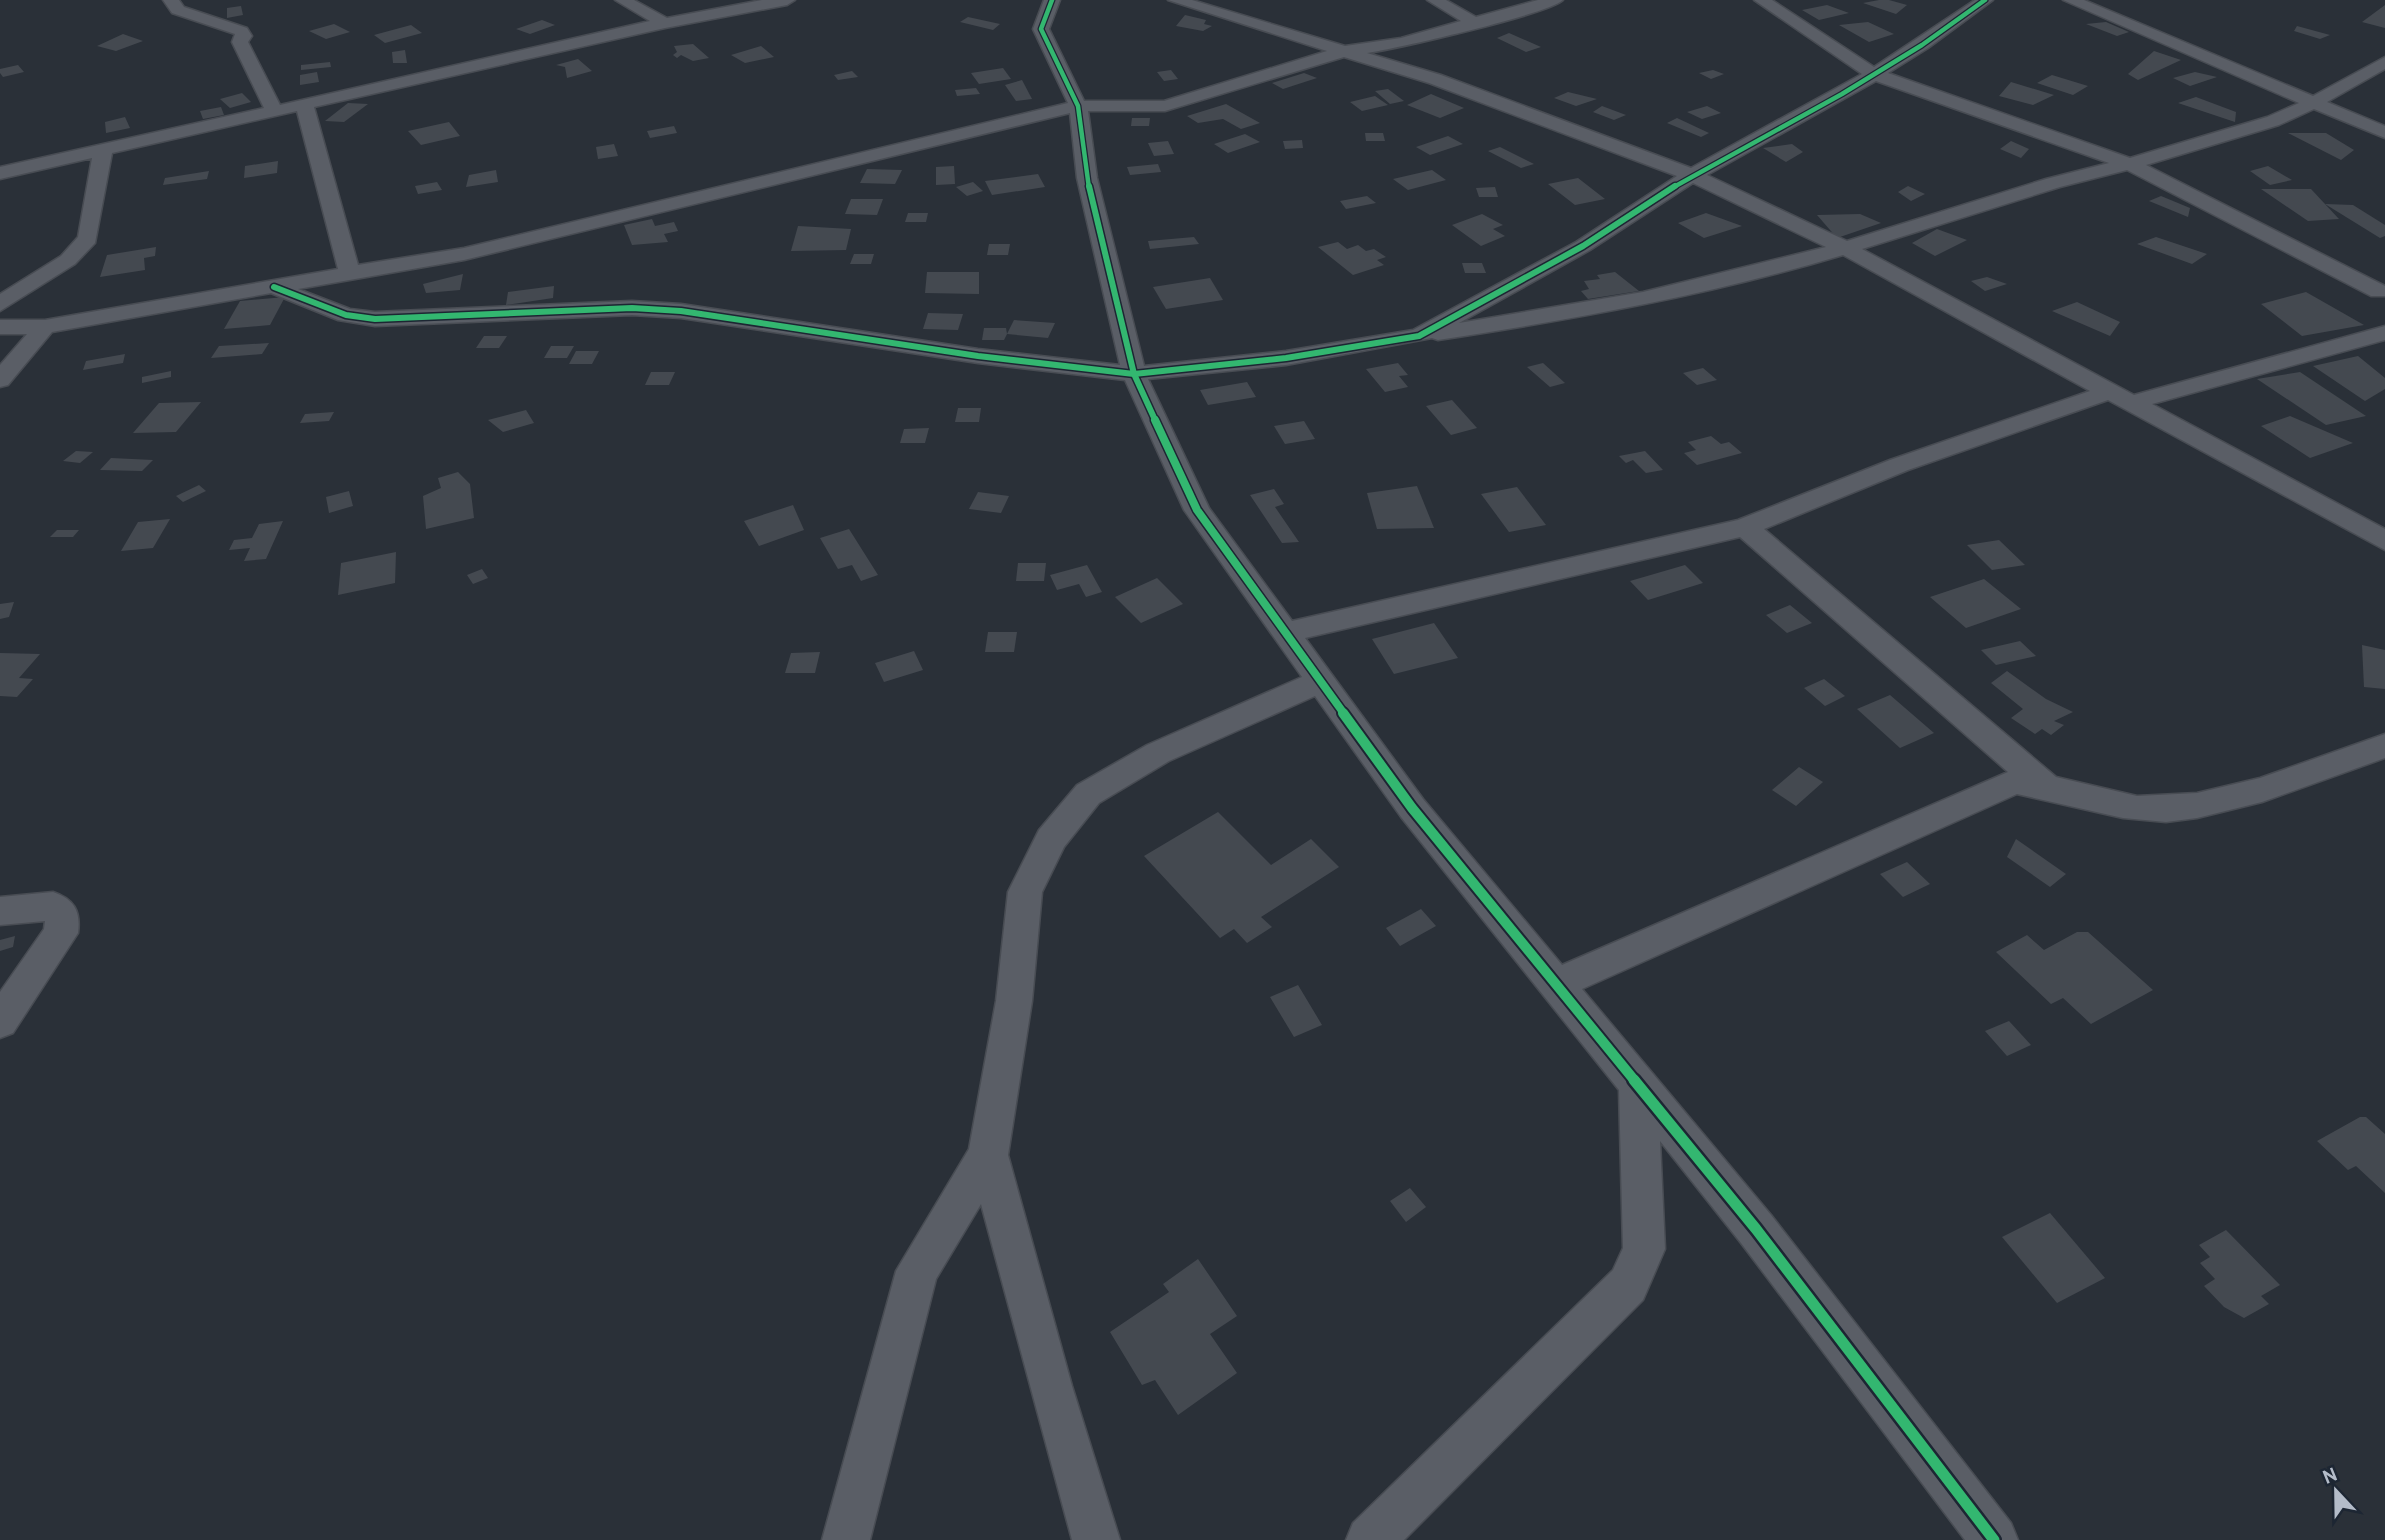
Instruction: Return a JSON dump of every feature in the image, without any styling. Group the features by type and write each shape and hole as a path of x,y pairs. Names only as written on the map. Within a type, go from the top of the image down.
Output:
{"street":[{"path":"171,0 178,10 241,31 244,36 240,42 274,111"},
{"path":"623,0 666,23"},
{"path":"0,173 666,23 787,0"},
{"path":"1052,0 1041,29 1078,106 1087,178 1135,374 1197,510 1318,682 1412,808 1756,1229 1994,1540"},
{"path":"1176,0 1435,79 1692,175 1845,248 1908,285 2385,541"},
{"path":"1435,0 1477,24"},
{"path":"0,327 45,327 464,254 1078,106 1165,106 1345,51 1402,43 1555,0"},
{"path":"1762,0 1873,74 2129,164 2383,291"},
{"path":"1419,336 1583,246 1692,175 1922,46 1985,0"},
{"path":"2071,0 2385,133"},
{"path":"274,287 346,315 375,319 632,308 681,312 978,356 1135,374 1272,360 1562,315 1757,276 2053,183 2129,164 2273,121 2315,102 2385,62"},
{"path":"304,104 350,273"},
{"path":"0,304 68,260 88,239 103,150"},
{"path":"0,380 45,327"},
{"path":"1284,634 1745,527 1899,465 2121,397 2385,333"},
{"path":"1745,527 2045,786"},
{"path":"846,1540 917,1271 988,1155 1014,1001 1025,892 1051,839 1088,794 1146,760 1318,682"},
{"path":"1557,984 2014,782 2045,786 2139,808 2188,806 2260,790 2385,746"},
{"path":"0,911 53,906 63,916 61,933 0,1022"},
{"path":"1370,1540 1628,1285 1644,1249 1638,1086"},
{"path":"988,1155 1050,1386 1097,1540"}],"building":[{"path":"1879,0 1907,5 1896,14 1863,3"},
{"path":"1827,5 1849,13 1819,20 1802,10"},
{"path":"2385,5 2385,28 2362,22"},
{"path":"241,6 243,15 227,18 227,8"},
{"path":"1185,15 1206,20 1204,24 1212,26 1203,31 1176,26"},
{"path":"968,17 1000,24 993,30 960,22"},
{"path":"542,20 555,25 530,34 516,29"},
{"path":"1868,22 1894,34 1869,42 1839,25"},
{"path":"2106,22 2129,32 2117,36 2086,24"},
{"path":"334,24 350,32 326,39 309,31"},
{"path":"411,25 422,33 385,43 374,35"},
{"path":"2297,26 2330,35 2320,39 2294,31"},
{"path":"1509,33 1541,47 1526,52 1497,38"},
{"path":"123,34 143,41 116,51 97,46"},
{"path":"693,44 709,58 693,61 681,55 677,58 673,55 677,52 674,46"},
{"path":"761,46 774,57 745,63 731,55"},
{"path":"405,50 407,63 393,63 392,52"},
{"path":"2154,51 2181,60 2138,80 2128,74"},
{"path":"578,59 592,71 567,78 565,67 556,65"},
{"path":"330,62 331,67 301,70 301,65"},
{"path":"18,65 24,72 3,77 0,73 0,69"},
{"path":"1003,68 1011,79 979,84 971,73"},
{"path":"1171,70 1178,79 1164,81 1157,72"},
{"path":"1713,70 1724,74 1711,79 1699,73"},
{"path":"852,71 858,77 838,80 834,75"},
{"path":"317,72 319,82 300,85 300,75"},
{"path":"2195,72 2217,77 2190,86 2173,78"},
{"path":"1304,73 1317,78 1283,89 1272,83"},
{"path":"2052,75 2088,86 2073,95 2037,83"},
{"path":"1022,80 1032,99 1016,101 1005,85"},
{"path":"2011,82 2054,95 2033,105 1999,96"},
{"path":"976,88 980,94 957,96 955,90"},
{"path":"1388,89 1404,101 1390,104 1375,91"},
{"path":"1568,92 1597,99 1576,106 1554,98"},
{"path":"242,93 251,102 230,108 220,99"},
{"path":"1431,94 1464,108 1440,118 1407,105"},
{"path":"1375,96 1388,105 1362,111 1350,102"},
{"path":"2196,97 2236,112 2235,122 2178,103"},
{"path":"348,103 368,104 344,122 325,121"},
{"path":"1226,104 1260,123 1241,129 1223,119 1198,123 1187,116"},
{"path":"1602,106 1626,115 1614,120 1593,112"},
{"path":"1707,106 1721,113 1702,119 1687,112"},
{"path":"221,107 224,115 203,119 200,111"},
{"path":"125,117 130,128 106,133 105,122"},
{"path":"1132,118 1150,118 1149,126 1131,126"},
{"path":"1677,118 1709,133 1701,137 1667,123"},
{"path":"449,122 460,136 421,145 408,131"},
{"path":"674,126 677,133 650,138 647,131"},
{"path":"1365,133 1383,133 1385,141 1366,141"},
{"path":"2288,133 2326,133 2354,150 2341,160"},
{"path":"1245,134 1260,142 1228,153 1214,144"},
{"path":"1448,136 1463,144 1430,155 1416,147"},
{"path":"1302,140 1303,148 1285,149 1283,141"},
{"path":"1168,141 1174,154 1154,156 1148,143"},
{"path":"2011,141 2029,149 2021,158 2000,149"},
{"path":"614,144 618,156 598,159 596,147"},
{"path":"1792,144 1803,152 1786,162 1763,148"},
{"path":"1500,147 1534,164 1521,168 1488,151"},
{"path":"278,161 277,173 244,178 245,166"},
{"path":"1158,164 1161,172 1130,175 1127,167"},
{"path":"954,166 955,184 936,185 936,167"},
{"path":"2268,166 2292,180 2270,185 2250,171"},
{"path":"867,169 902,170 895,184 860,183"},
{"path":"496,170 498,182 466,187 469,175"},
{"path":"1432,170 1446,180 1408,190 1393,179"},
{"path":"209,171 207,179 163,185 165,178"},
{"path":"1038,174 1045,187 992,195 985,181"},
{"path":"1578,178 1605,199 1575,205 1548,184"},
{"path":"437,182 442,190 418,194 415,186"},
{"path":"973,182 983,191 967,196 956,187"},
{"path":"1908,186 1925,194 1911,201 1898,192"},
{"path":"1495,187 1498,197 1479,197 1476,188"},
{"path":"2261,189 2311,189 2339,219 2308,221"},
{"path":"1367,196 1376,203 1346,209 1340,201"},
{"path":"2161,196 2190,208 2188,217 2149,201"},
{"path":"851,199 883,199 877,215 845,214"},
{"path":"2325,204 2353,205 2385,225 2385,236 2380,238"},
{"path":"908,213 928,213 926,222 905,222"},
{"path":"1706,213 1742,226 1704,238 1678,223"},
{"path":"1482,214 1503,225 1493,229 1505,236 1481,246 1452,225"},
{"path":"1860,214 1881,223 1837,238 1817,215"},
{"path":"652,219 655,226 674,222 678,231 664,234 668,242 632,245 624,225"},
{"path":"798,226 851,229 846,250 791,251"},
{"path":"1937,229 1967,240 1935,256 1912,243"},
{"path":"1194,237 1199,244 1150,249 1148,241"},
{"path":"2156,237 2207,254 2192,264 2137,244"},
{"path":"1338,242 1347,249 1358,245 1366,251 1374,249 1386,257 1377,260 1384,265 1353,275 1318,247"},
{"path":"989,244 1010,244 1008,255 987,255"},
{"path":"156,247 155,256 144,258 145,270 100,277 107,255"},
{"path":"854,254 874,254 871,264 850,264"},
{"path":"1462,263 1482,263 1486,273 1465,273"},
{"path":"927,272 979,272 979,294 925,293"},
{"path":"1615,272 1639,291 1588,299 1581,291 1589,289 1584,281 1600,279 1597,275"},
{"path":"463,274 460,290 426,293 423,284"},
{"path":"1987,277 2007,284 1985,291 1971,281"},
{"path":"1210,278 1223,300 1166,309 1153,287"},
{"path":"554,286 553,298 506,305 508,292"},
{"path":"2306,292 2364,325 2302,336 2261,304"},
{"path":"285,297 270,325 224,329 240,301"},
{"path":"2077,302 2120,322 2110,336 2052,311"},
{"path":"928,313 963,314 958,330 923,329"},
{"path":"1014,320 1055,323 1048,338 1007,334"},
{"path":"984,328 1006,328 1007,334 1004,340 982,340"},
{"path":"484,336 507,336 499,348 476,348"},
{"path":"269,343 262,354 211,358 219,346"},
{"path":"551,346 574,346 567,358 544,358"},
{"path":"576,351 599,351 592,364 569,364"},
{"path":"125,354 123,363 83,370 86,361"},
{"path":"2358,356 2385,378 2385,389 2365,401 2313,366"},
{"path":"1398,363 1408,375 1399,376 1408,387 1385,392 1366,369"},
{"path":"1543,363 1565,383 1550,387 1527,367"},
{"path":"1703,368 1717,380 1697,385 1683,373"},
{"path":"171,371 171,377 142,383 142,377"},
{"path":"651,372 675,372 669,385 645,385"},
{"path":"2300,372 2366,416 2326,425 2257,379"},
{"path":"1247,382 1256,397 1208,405 1200,390"},
{"path":"1452,400 1477,428 1451,435 1426,406"},
{"path":"201,402 176,432 133,433 159,403"},
{"path":"958,408 981,408 979,422 955,422"},
{"path":"526,410 534,423 503,432 488,420"},
{"path":"334,412 329,421 300,423 305,414"},
{"path":"2290,416 2353,443 2310,458 2261,426"},
{"path":"1304,421 1315,439 1285,444 1274,426"},
{"path":"929,428 925,443 900,443 904,429"},
{"path":"1711,436 1721,444 1729,442 1742,453 1697,465 1684,453 1696,450 1688,442"},
{"path":"76,451 93,452 80,463 63,461"},
{"path":"1645,451 1663,470 1646,473 1633,460 1626,463 1619,456"},
{"path":"111,458 153,460 142,471 100,470"},
{"path":"458,472 470,484 474,518 426,529 423,496 441,488 438,478"},
{"path":"199,485 206,491 183,502 176,496"},
{"path":"1417,486 1434,528 1377,529 1367,493"},
{"path":"1517,487 1546,525 1509,532 1481,494"},
{"path":"1274,489 1284,504 1275,507 1299,542 1282,543 1250,495"},
{"path":"349,491 353,506 329,513 326,497"},
{"path":"978,492 1009,496 1001,513 969,509"},
{"path":"793,505 804,530 759,546 744,521"},
{"path":"170,519 153,548 121,551 138,522"},
{"path":"283,521 266,559 244,561 250,548 229,550 234,540 252,538 259,524"},
{"path":"849,529 878,575 861,581 852,565 838,569 820,538"},
{"path":"57,530 79,530 73,537 50,537"},
{"path":"1999,540 2025,565 1992,570 1967,545"},
{"path":"396,552 395,583 338,595 341,563"},
{"path":"1018,563 1046,563 1044,581 1016,581"},
{"path":"1087,565 1102,592 1086,597 1079,584 1057,590 1050,575"},
{"path":"1685,565 1703,583 1648,600 1630,581"},
{"path":"482,569 488,578 473,584 467,575"},
{"path":"1157,578 1183,604 1141,623 1115,597"},
{"path":"1984,579 2021,609 1966,628 1930,597"},
{"path":"14,602 9,617 0,619 0,604"},
{"path":"1790,605 1812,623 1787,633 1766,615"},
{"path":"1434,623 1458,658 1394,674 1372,639"},
{"path":"988,632 1017,632 1014,652 985,652"},
{"path":"2020,641 2036,656 1996,665 1981,650"},
{"path":"2362,645 2385,650 2385,689 2364,687"},
{"path":"914,651 923,670 884,682 875,663"},
{"path":"820,652 815,673 785,673 791,653"},
{"path":"0,653 40,654 19,678 33,679 17,697 0,696"},
{"path":"2007,671 2046,699 2073,712 2054,721 2064,725 2051,735 2042,729 2035,734 2011,718 2023,709 1991,683"},
{"path":"1824,679 1845,696 1825,706 1804,688"},
{"path":"1890,695 1934,733 1900,748 1857,709"},
{"path":"1799,767 1823,782 1796,806 1772,790"},
{"path":"1218,812 1271,865 1311,839 1339,867 1261,917 1272,927 1247,943 1234,929 1220,938 1144,856"},
{"path":"2016,839 2066,874 2050,887 2007,857"},
{"path":"1907,862 1930,884 1903,897 1880,874"},
{"path":"1421,909 1436,926 1400,946 1386,928"},
{"path":"2077,932 2088,932 2153,990 2091,1024 2063,998 2051,1004 1996,952 2027,935 2044,950"},
{"path":"15,936 13,947 0,951 0,940"},
{"path":"1298,985 1322,1025 1294,1037 1270,997"},
{"path":"2009,1021 2031,1045 2007,1056 1985,1031"},
{"path":"2360,1117 2366,1117 2385,1134 2385,1193 2356,1166 2348,1170 2317,1141"},
{"path":"1410,1188 1426,1207 1406,1222 1390,1201"},
{"path":"2050,1213 2105,1278 2057,1303 2002,1237"},
{"path":"2226,1230 2280,1285 2261,1296 2269,1304 2244,1318 2224,1307 2204,1286 2215,1279 2200,1263 2210,1257 2199,1245"},
{"path":"1198,1259 1237,1316 1210,1334 1237,1373 1178,1415 1155,1380 1142,1385 1110,1332 1169,1292 1163,1284"}],"cycle path":[{"path":"1052,0 1041,29 1078,106 1087,178 1134,374 1197,510 1412,808 1756,1229 1994,1540"},
{"path":"274,287 346,315 375,319 632,308 681,311 978,356 1134,374 1286,358 1419,336 1583,246 1692,175 1842,94 1922,45 1985,0"}]}
